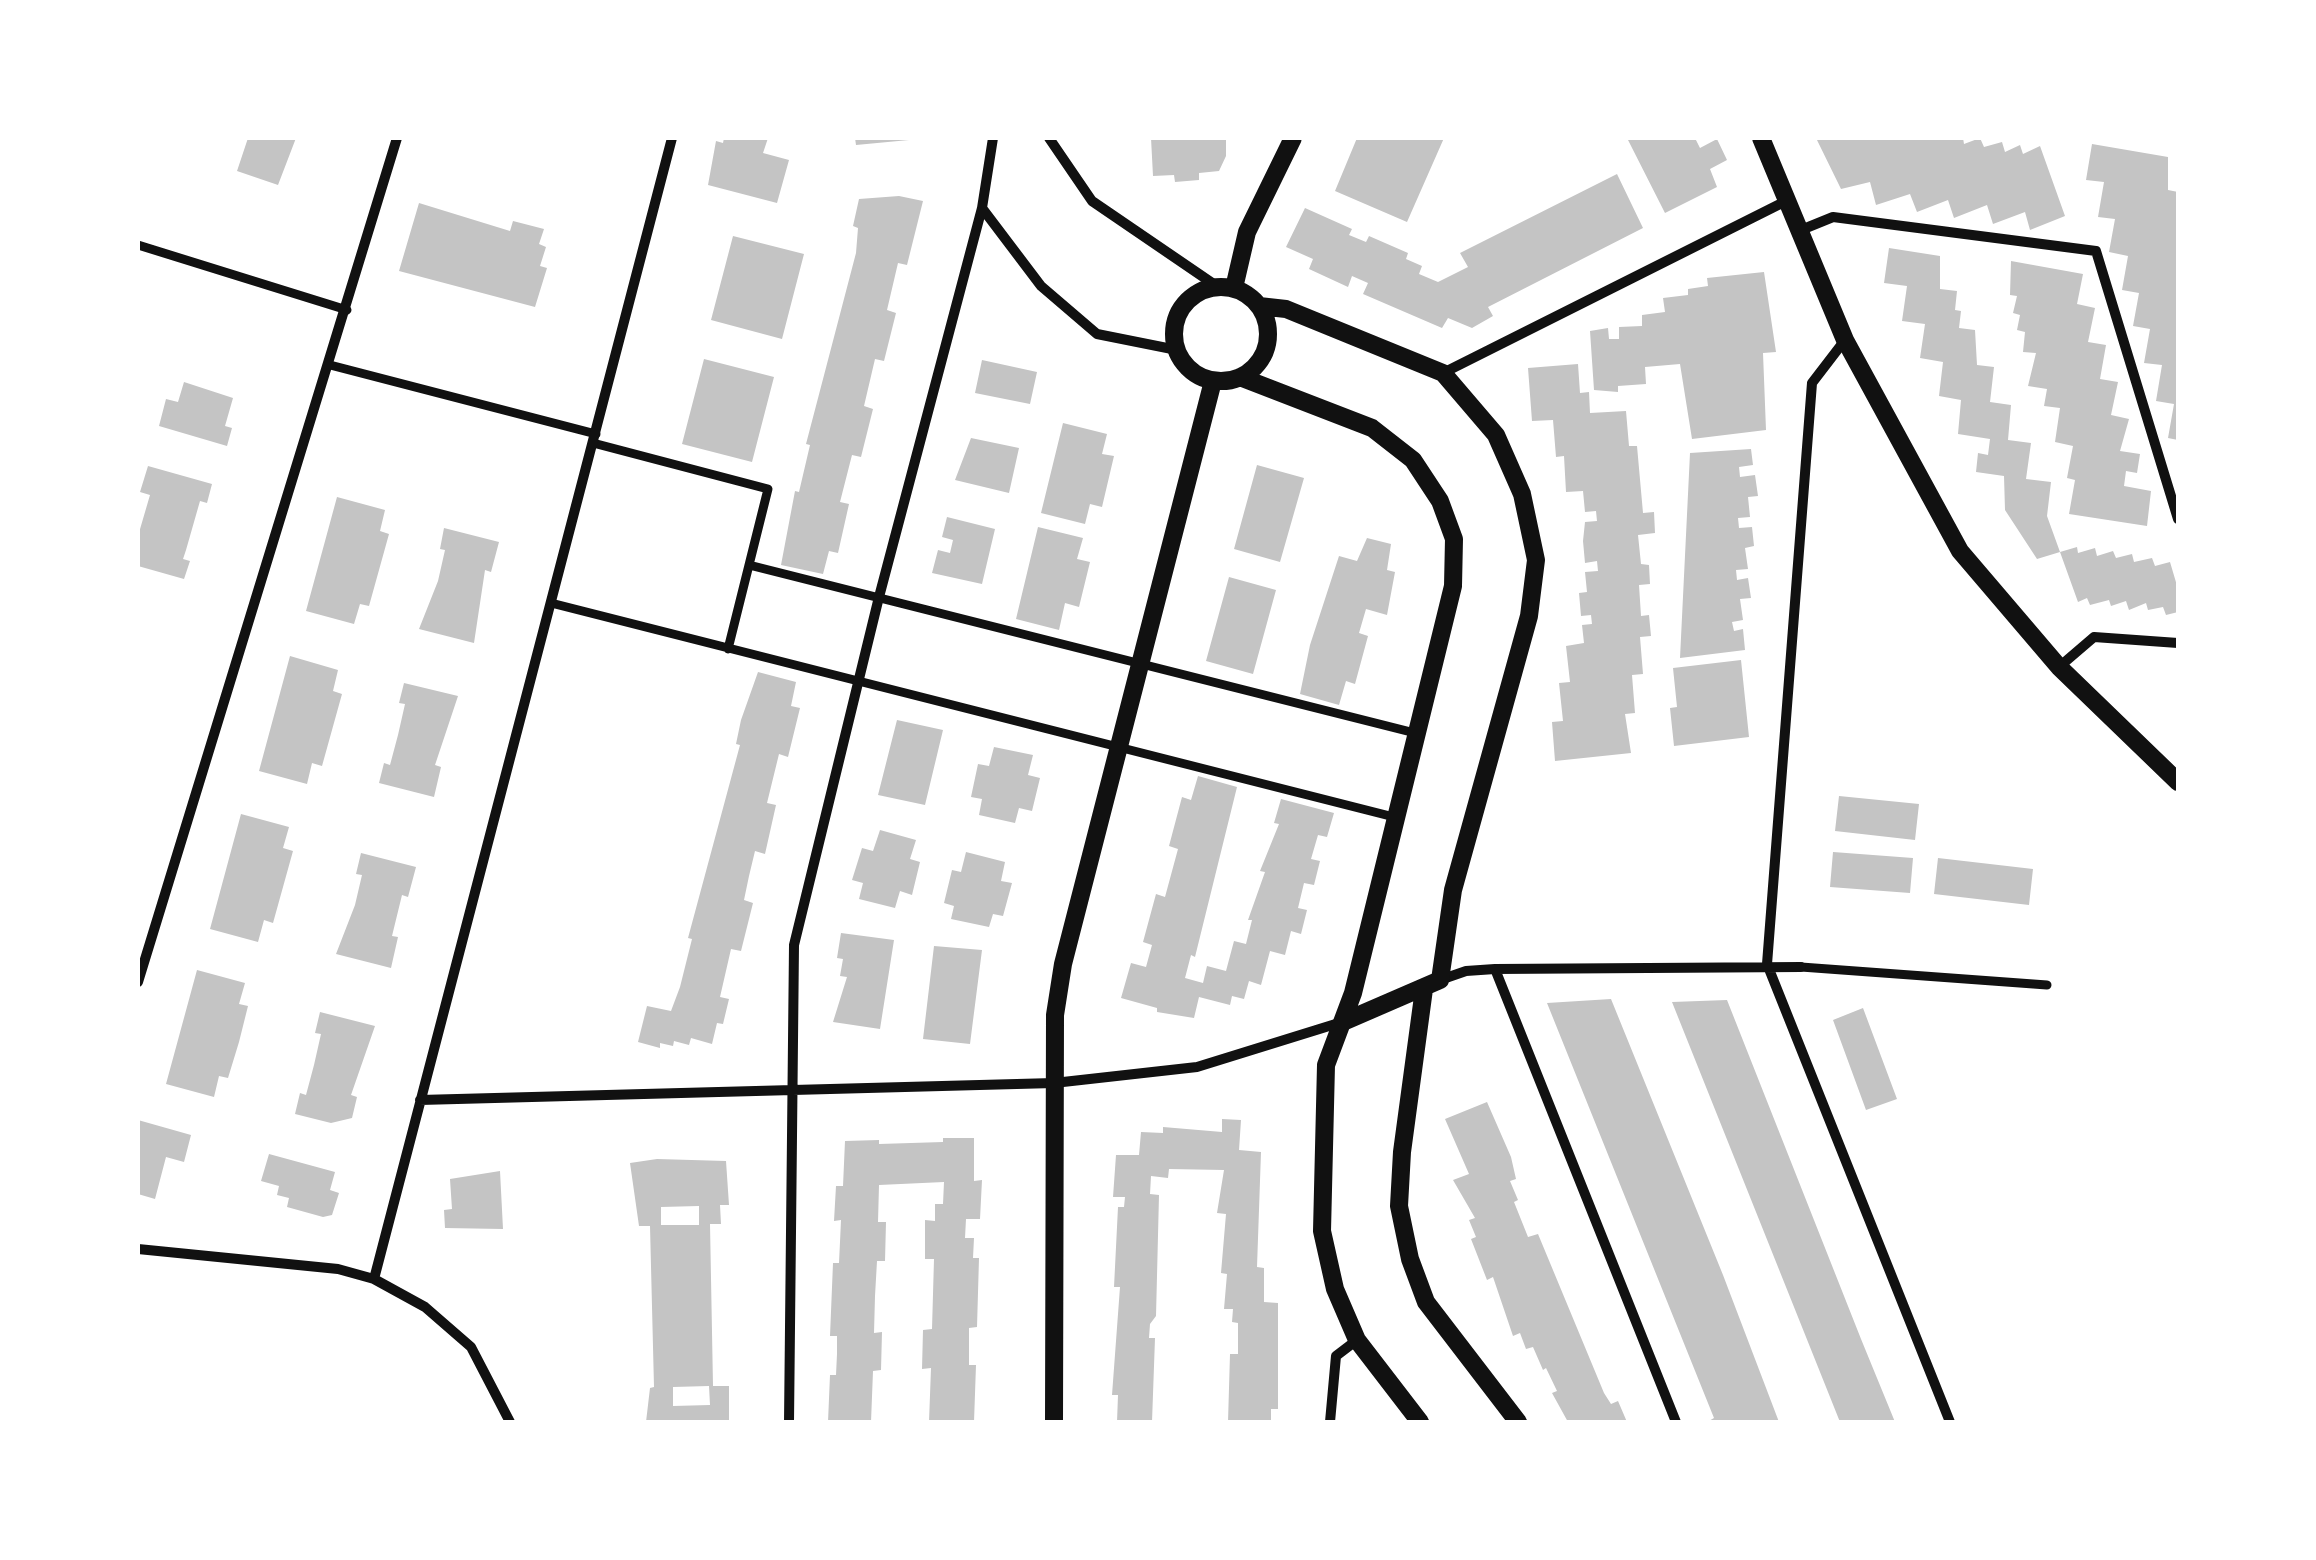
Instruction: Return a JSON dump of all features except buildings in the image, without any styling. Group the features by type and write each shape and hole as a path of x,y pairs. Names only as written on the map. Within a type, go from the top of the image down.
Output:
{"street":[{"path":"138,982 397,138"},
{"path":"374,1279 672,138"},
{"path":"789,1422 794,945 982,208 993,138"},
{"path":"1049,138 1092,200 1226,288 1260,306 1286,309 1443,373 1496,434 1522,494 1536,560 1529,616 1452,890 1402,1152 1399,1206 1410,1259 1426,1302 1518,1422"},
{"path":"1226,288 1247,232 1293,138"},
{"path":"1761,138 1845,340 1960,550 2058,667 2178,782"},
{"path":"1443,373 1789,200"},
{"path":"982,208 1041,286 1097,334 1177,350"},
{"path":"1801,230 1833,217 2096,251 2178,518"},
{"path":"138,244 346,310"},
{"path":"1226,288 1203,290 1181,308 1174,336 1177,350 1198,375 1213,381 1240,377 1262,360 1268,346 1266,318 1260,306"},
{"path":"1845,340 1812,383 1768,964 1950,1422"},
{"path":"330,365 768,489 728,648"},
{"path":"1240,377 1372,428 1413,460 1440,500 1454,539 1453,586 1344,1022 1326,1066 1322,1231 1335,1289 1358,1340 1420,1422"},
{"path":"1054,1422 1055,1015 1063,964 1213,381"},
{"path":"749,565 1416,733"},
{"path":"551,603 1394,818"},
{"path":"2058,667 2094,637 2178,643"},
{"path":"420,1100 1054,1083 1197,1068 1344,1022 1432,984 1495,968 1768,964 2048,984"},
{"path":"1495,968 1676,1422"},
{"path":"138,1248 338,1269 374,1279 425,1308 471,1348 510,1422"},
{"path":"1330,1422 1336,1356 1358,1340"}]}
